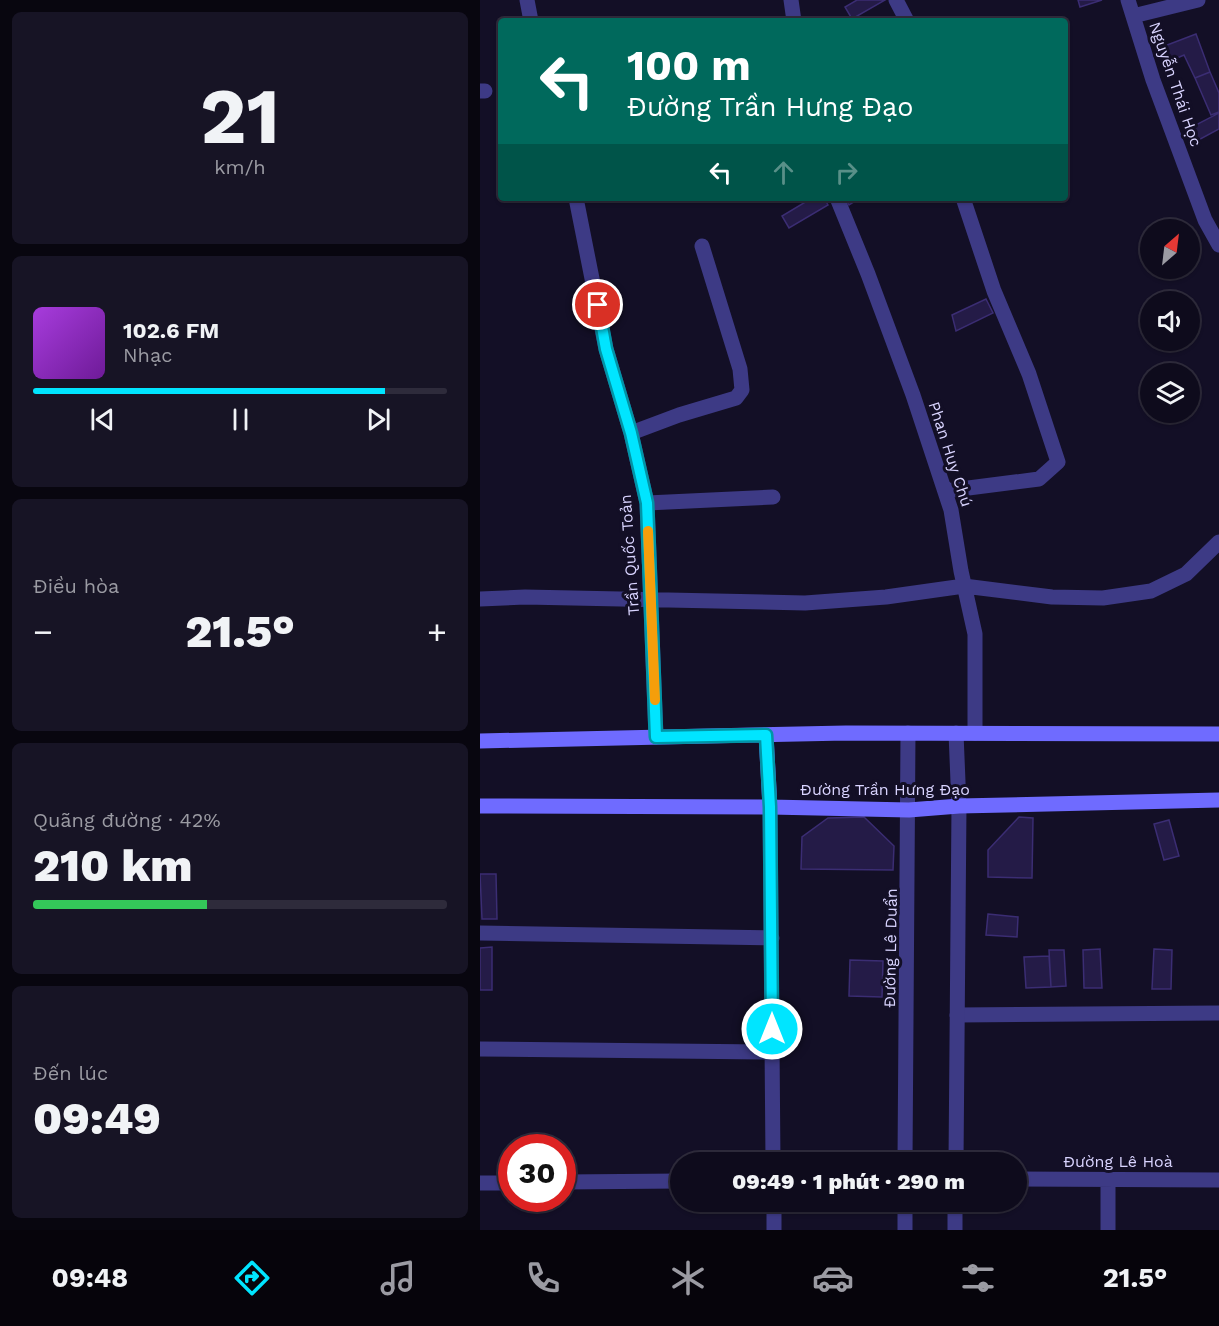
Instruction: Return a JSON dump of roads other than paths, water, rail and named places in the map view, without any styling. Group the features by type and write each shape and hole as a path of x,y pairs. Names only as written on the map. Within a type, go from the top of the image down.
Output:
{"main road":[{"path":"480,741 909,733 1219,734"},
{"path":"766,735 770,807"},
{"name":"Đường Trần Hưng Đạo","path":"480,806 909,810 959,806 1219,800"}],"street":[{"path":"527,0 530,18"},
{"path":"791,0 794,18"},
{"path":"896,0 905,18"},
{"name":"Nguyễn Thái Học","path":"1128,0 1153,81 1205,220 1219,245"},
{"path":"1133,16 1198,0"},
{"name":"Trần Quốc Toản","path":"577,201 606,349 631,433 647,503 656,737"},
{"name":"Phan Huy Chú","path":"838,201 913,395 951,510 975,634 975,733"},
{"path":"945,491 1039,478 1058,462 1029,374 994,291 964,201"},
{"path":"631,433 679,415 736,398 742,390 740,369 702,246"},
{"path":"647,503 773,496"},
{"path":"480,599 525,597 805,603 886,597 964,586 1052,597 1103,597 1151,591 1186,574 1219,542"},
{"name":"Đường Lê Duẩn","path":"905,1152 909,733"},
{"path":"956,733 959,806 956,1152"},
{"path":"770,807 773,1152"},
{"path":"480,933 772,938"},
{"path":"957,1015 1219,1013"},
{"path":"480,1049 772,1052"},
{"name":"Đường Lê Hoà","path":"1027,1179 1219,1180"},
{"path":"1108,1179 1108,1230"},
{"path":"576,1182 670,1181"},
{"path":"480,1183 498,1183"},
{"path":"774,1212 774,1230"},
{"path":"905,1212 905,1230"},
{"path":"955,1230 956,1212"}]}
